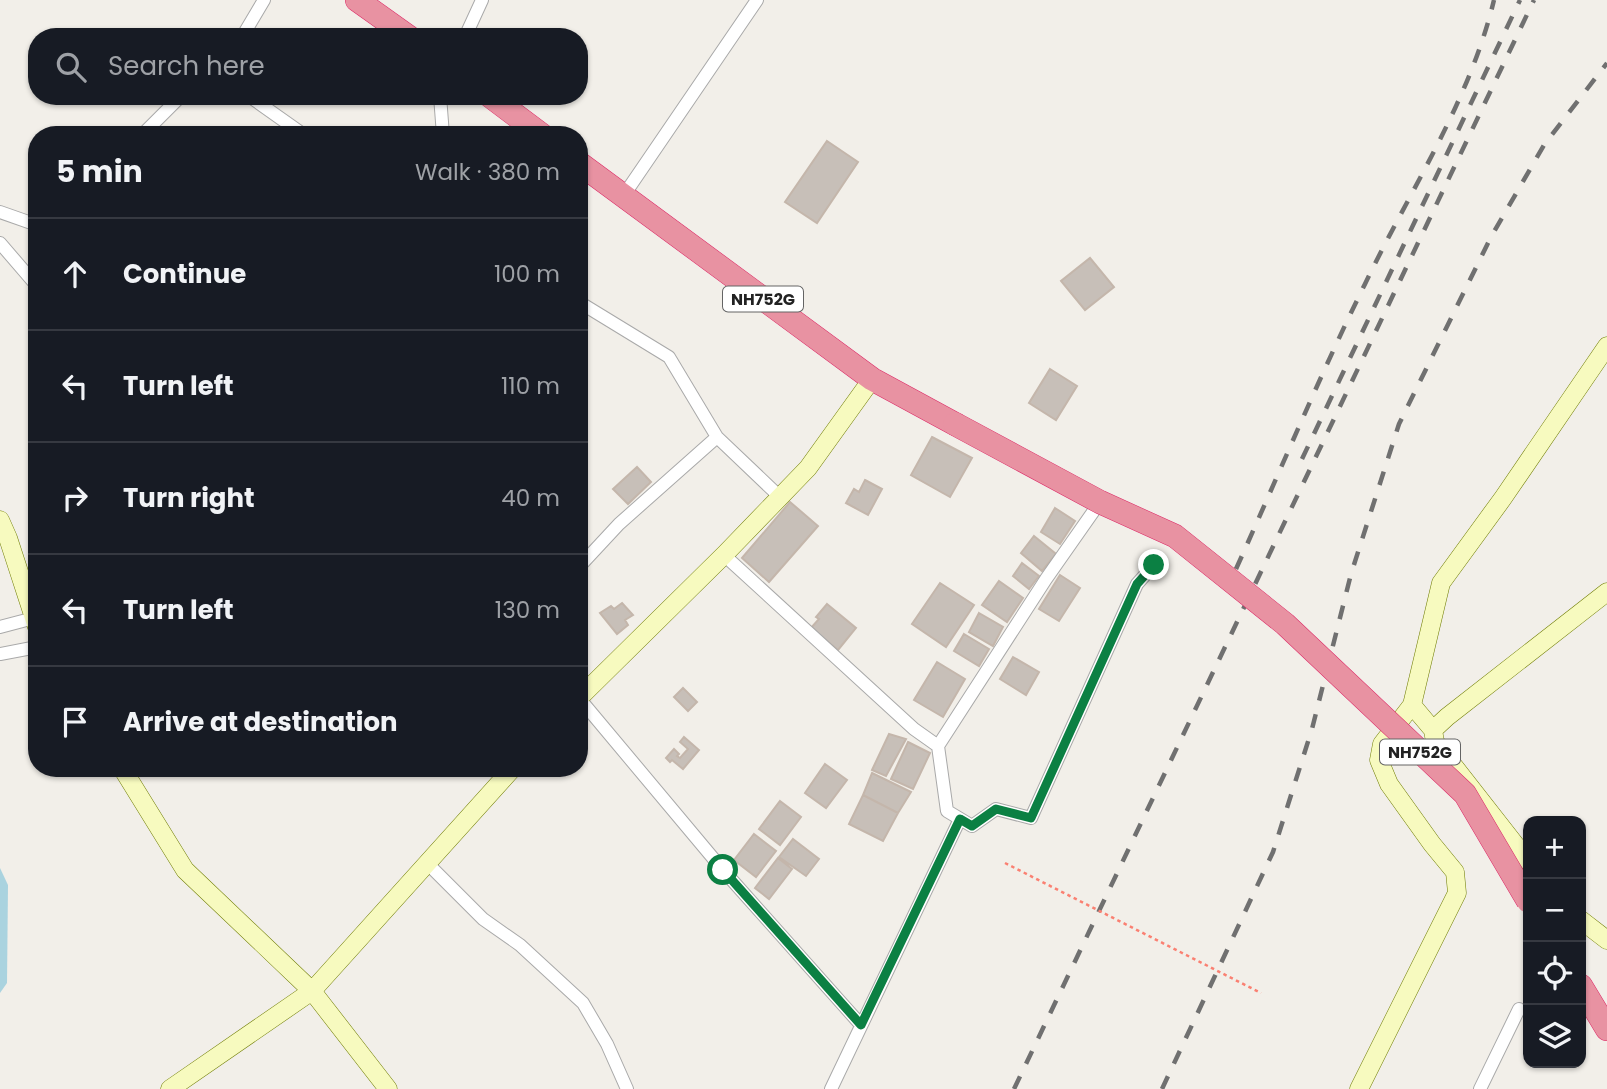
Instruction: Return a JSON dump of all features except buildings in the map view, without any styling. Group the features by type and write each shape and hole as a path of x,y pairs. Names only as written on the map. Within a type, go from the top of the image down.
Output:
{"highway":[{"path":"356,0 396,28"},
{"path":"502,105 530,126"},
{"name":"NH752G","path":"588,169 872,379 1100,502 1175,536 1295,634 1465,794 1523,893"},
{"path":"1586,994 1607,1028"}],"street":[{"path":"247,28 264,0"},
{"path":"469,28 482,0"},
{"path":"624,195 757,0"},
{"path":"151,126 172,105"},
{"path":"262,105 291,126"},
{"path":"441,105 442,126"},
{"path":"0,212 28,222"},
{"path":"0,243 28,276"},
{"path":"588,308 669,357 717,436 780,496"},
{"path":"1359,1089 1457,894 1455,872 1389,784 1379,760 1382,744 1412,705 1441,583 1607,346"},
{"path":"588,689 808,468 872,379"},
{"path":"588,557 619,524 717,436"},
{"path":"1100,502 1046,579 939,746 947,811 972,826 996,809 1031,818 1137,584 1154,565"},
{"path":"0,520 28,601"},
{"path":"724,555 914,729 939,746"},
{"path":"1433,730 1607,592"},
{"path":"0,628 28,624"},
{"path":"0,654 28,649"},
{"path":"1412,705 1433,730 1435,742 1523,855"},
{"path":"588,709 723,870 861,1025"},
{"path":"128,777 185,870 312,990 388,1089"},
{"path":"170,1089 312,990 505,777"},
{"path":"831,1089 960,819"},
{"path":"427,863 483,919 520,945 583,1003 607,1044 627,1089"},
{"path":"1586,924 1607,940"},
{"path":"1480,1089 1519,1009"}],"path":[{"path":"1005,863 1261,993"}],"water":[{"path":"0,868 8,885 7,983 0,993"}],"railway":[{"path":"1236,569 1348,319 1470,75 1494,0"},
{"path":"1302,459 1520,0"},
{"path":"1014,1089 1534,0"},
{"path":"1162,1089 1273,852 1312,729 1351,574 1399,424 1491,237 1544,145 1607,63"}],"route":[{"path":"723,870 861,1025 960,819 972,826 996,809 1031,818 1137,584 1154,565"}]}
